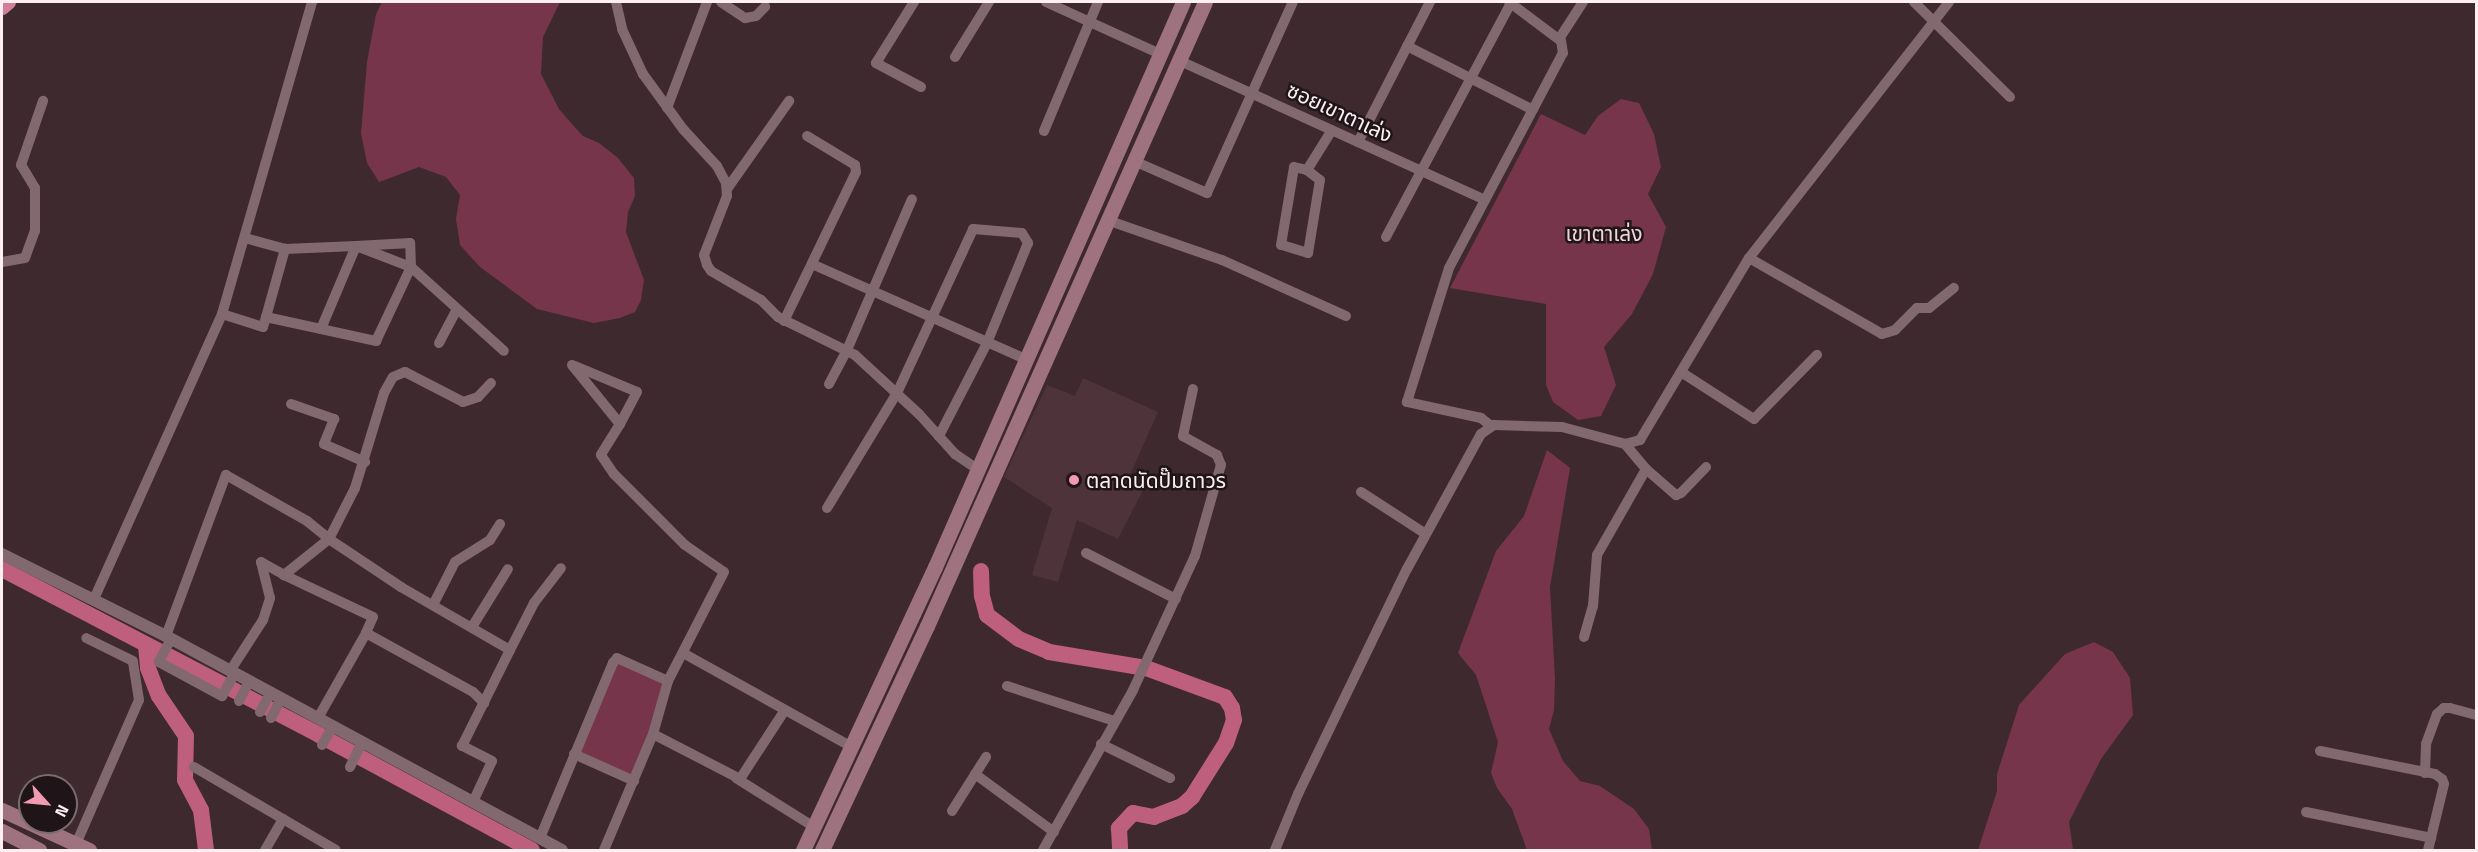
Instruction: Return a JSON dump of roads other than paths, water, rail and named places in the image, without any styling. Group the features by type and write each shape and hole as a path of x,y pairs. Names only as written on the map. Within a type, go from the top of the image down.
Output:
{"highway":[{"path":"2,7 8,2"}],"main road":[{"path":"803,850 977,469 1158,53 1183,2"},
{"path":"822,850 927,626 1205,2"},
{"path":"2,810 82,847"},
{"path":"2,831 39,850"}],"street":[{"path":"94,599 222,314 312,2"},
{"path":"616,2 630,48 643,74 667,108 717,166 727,189"},
{"path":"667,108 707,2"},
{"path":"720,2 745,18 756,16 765,7"},
{"path":"914,2 876,63 921,87"},
{"path":"955,57 989,2"},
{"path":"1046,2 1158,53"},
{"path":"1044,131 1098,2"},
{"path":"1134,161 1207,193 1293,2"},
{"path":"1358,142 1430,2"},
{"path":"1559,39 1583,2"},
{"path":"1914,2 2010,97"},
{"path":"1386,237 1513,3 1559,39 1563,47 1560,60 1485,200 1443,285 1407,402 1481,418 1491,426 1562,427 1625,444 1640,440 1749,258 1949,2"},
{"path":"1407,46 1533,110"},
{"name":"ซอยเขาตาเล่ง","path":"1178,60 1485,200"},
{"path":"2,262 25,258 35,231 35,188 21,165 43,101"},
{"path":"789,101 727,189 725,202 704,255 706,265 711,271 760,300 784,321 847,350 897,393 955,454 977,469"},
{"path":"1306,170 1332,130"},
{"path":"784,321 856,168 807,136"},
{"path":"1294,167 1306,170 1320,180 1308,253 1281,244 1294,167"},
{"path":"829,384 847,350 912,199"},
{"path":"1107,220 1222,260 1346,316"},
{"path":"827,508 897,393 930,318 974,229 1022,233 1028,243 987,342 939,436"},
{"path":"245,238 285,249 411,243 411,267 376,340 266,317"},
{"path":"356,246 411,267 504,351"},
{"path":"321,329 356,246"},
{"path":"222,314 262,327 285,249"},
{"path":"1749,258 1882,334 1895,330 1917,308 1929,308 1954,288"},
{"path":"812,264 1025,359"},
{"path":"439,344 457,309"},
{"path":"1681,372 1754,419 1817,355"},
{"path":"604,850 653,734 668,681 724,572 685,545 614,474 601,455 620,424 637,392 572,365 620,424"},
{"path":"284,575 329,539 365,462 384,393 397,375 405,372 463,402 478,397 491,383"},
{"path":"1043,850 1133,690 1195,556 1221,465 1216,455 1183,436 1194,389"},
{"path":"291,404 334,419 324,444 365,462"},
{"path":"1275,850 1298,794 1426,534 1474,445 1491,426"},
{"path":"1625,444 1646,469 1676,495 1682,493 1706,467"},
{"path":"1584,637 1593,606 1598,555 1646,469"},
{"path":"318,718 373,617 261,562 270,598 263,620 222,696 159,662 226,475 307,521 329,539 433,605 510,650"},
{"path":"1361,492 1426,534"},
{"path":"433,605 455,562 490,540 500,524"},
{"path":"1086,553 1176,599"},
{"path":"2,554 169,638 333,726 361,746 562,850"},
{"path":"473,802 492,761 462,746 534,603 561,568"},
{"path":"472,627 508,570"},
{"path":"366,633 472,692 484,703"},
{"path":"82,847 139,700 133,661 86,638"},
{"path":"683,653 852,747"},
{"path":"540,838 617,658 668,681"},
{"path":"239,701 249,681"},
{"path":"1007,686 1114,721"},
{"path":"260,712 276,696"},
{"path":"271,718 276,696"},
{"path":"2426,772 2426,744 2437,714 2444,708 2450,708 2476,715"},
{"path":"736,778 744,777 785,710"},
{"path":"322,745 333,726"},
{"path":"653,734 736,778 814,827"},
{"path":"1101,744 1170,778"},
{"path":"350,767 361,746"},
{"path":"2320,751 2440,776 2444,784 2428,850"},
{"path":"574,754 634,781"},
{"path":"952,811 986,757"},
{"path":"194,767 336,850"},
{"path":"975,774 1054,831"},
{"path":"2306,812 2431,838"},
{"path":"265,850 283,819"}],"waterway":[{"path":"2,569 319,735 532,850"},
{"path":"981,571 982,596 987,615 1019,639 1049,652 1146,668 1225,697 1232,708 1234,720 1226,743 1192,797 1182,806 1154,817 1133,813 1119,828 1120,850"},
{"path":"146,645 148,668 159,696 186,736 185,780 201,810 206,850"}],"place":[{"name":"ตลาดนัดปั๊มถาวร","path":"1074,480"}],"park label":[{"name":"เขาตาเล่ง","path":"1604,233"}]}
